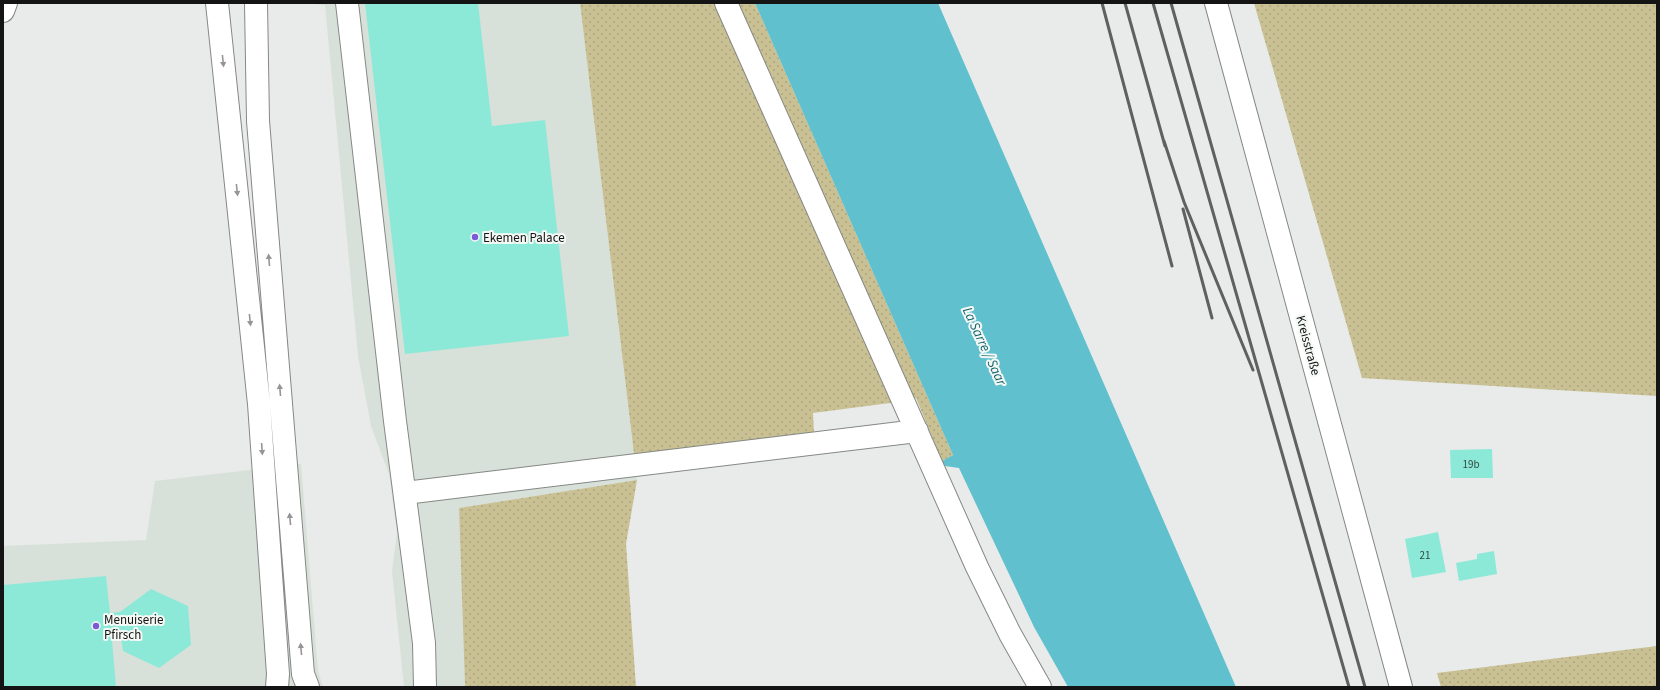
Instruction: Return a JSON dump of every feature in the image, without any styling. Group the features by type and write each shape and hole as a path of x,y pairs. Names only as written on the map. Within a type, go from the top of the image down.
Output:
{"main road":[{"path":"3,11 6,3"},
{"path":"217,3 259,404 278,674 277,687"},
{"path":"256,3 259,137 302,666 303,674 308,687"},
{"path":"347,3 395,421 424,643 425,687"},
{"path":"726,3 977,567 1010,634 1040,687"},
{"name":"Kreisstraße","path":"1216,3 1401,687"},
{"path":"405,493 917,431"}],"shaded area":[{"path":"301,3 580,3 637,480 459,508 465,687 404,687 392,571 397,533 389,474 371,426 358,356 325,5"},
{"path":"580,3 755,3 953,455 942,461 916,398 890,403 813,413 814,433 634,454"},
{"path":"1254,3 1657,3 1657,396 1362,378"},
{"path":"301,464 318,671 323,687 3,687 3,546 146,540 155,481"},
{"path":"637,480 626,544 636,687 465,687 459,508"},
{"path":"1657,646 1657,687 1441,687 1437,673"}],"water":[{"name":"La Sarre / Saar","path":"755,3 938,3 1236,687 1068,687 1034,627 959,468 945,466 942,461 953,455"}],"building":[{"name":"Ekemen Palace","path":"365,3 478,3 492,126 545,120 569,336 405,354"},
{"path":"1492,449 1493,478 1451,478 1450,450"},
{"path":"1438,532 1446,572 1412,578 1405,539"},
{"path":"1494,551 1497,574 1459,581 1456,563 1477,559 1477,554"},
{"name":"Menuiserie Pfirsch","path":"106,576 110,613 120,612 151,589 188,606 191,645 159,668 123,651 121,638 112,640 116,687 3,687 3,585"}],"railway":[{"path":"1102,3 1172,266"},
{"path":"1125,3 1165,146"},
{"path":"1153,3 1349,687"},
{"path":"1171,3 1365,687"},
{"path":"1164,141 1184,202 1253,370"},
{"path":"1183,209 1212,318"}],"place":[{"name":"Ekemen Palace","path":"475,237"},
{"name":"Menuiserie Pfirsch","path":"96,626"}]}
